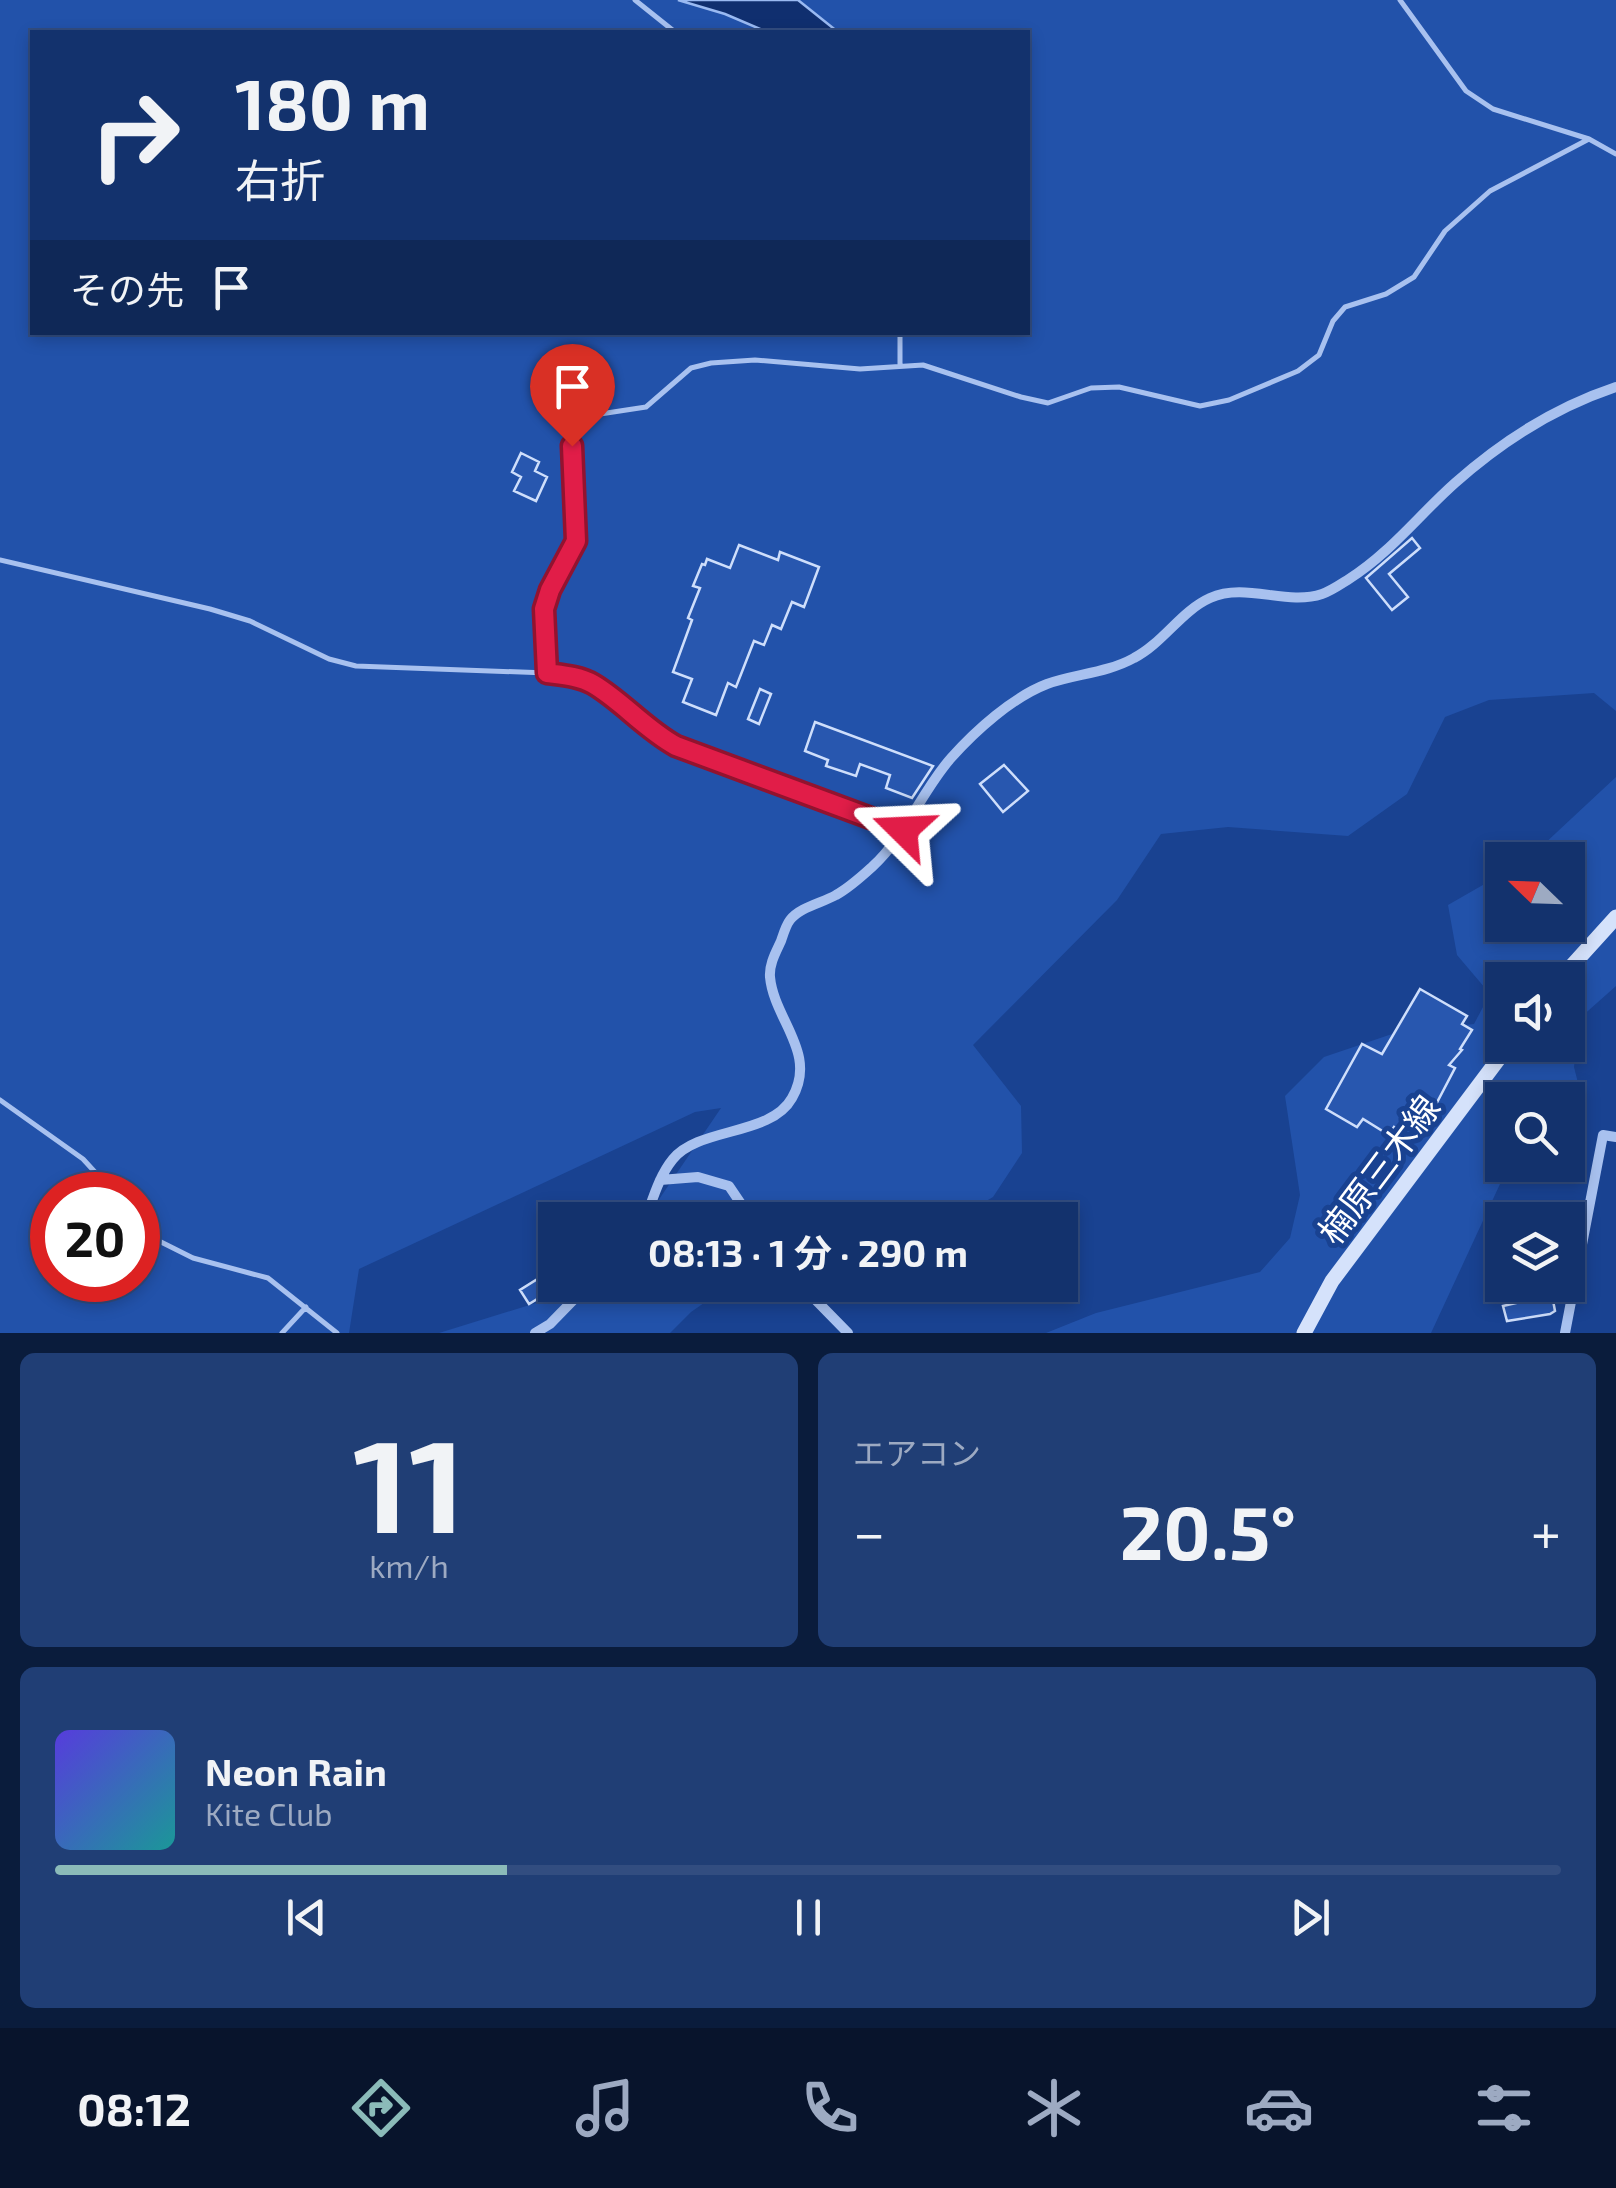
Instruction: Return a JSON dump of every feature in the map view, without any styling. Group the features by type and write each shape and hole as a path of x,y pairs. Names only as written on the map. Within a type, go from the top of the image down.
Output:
{"main road":[{"path":"1575,962 1616,917"},
{"name":"楠原三木線","path":"1304,1333 1332,1281 1496,1062"}],"street":[{"path":"651,1202 675,1156 699,1143 764,1121 792,1101 801,1072 800,1052 770,980 770,966 790,920 838,894 872,867 903,830 923,794 952,757 1018,700 1045,685 1135,658 1214,596 1229,591 1305,597 1324,594 1385,552 1455,482 1520,432 1584,398 1616,387"},
{"path":"1565,1333 1603,1135 1616,1137"},
{"path":"660,1180 698,1177 729,1186 740,1202"},
{"path":"535,1333 552,1328 574,1302"},
{"path":"817,1302 848,1333"}],"lane":[{"path":"635,0 672,30"},
{"path":"1400,0 1466,91 1493,109 1590,139 1616,154"},
{"path":"547,673 544,609 576,541 574,429 586,416 646,407 691,368 710,362 755,360 860,369 923,365 1048,403 1091,388 1119,387 1200,406 1229,400 1298,370 1319,355 1333,321 1345,308 1386,294 1414,276 1445,232 1490,190 1590,139"},
{"path":"900,335 900,364"},
{"path":"0,560 210,609 250,621 329,659 356,666 576,677 594,685 654,734 676,746 903,830"},
{"path":"0,1100 94,1172"},
{"path":"160,1241 193,1258 268,1278 337,1333"},
{"path":"282,1333 306,1307"}],"shaded area":[{"path":"0,0 1616,0 1616,711 1594,693 1489,700 1445,717 1407,794 1348,836 1228,827 1161,834 1117,900 973,1045 1021,1106 1022,1153 993,1197 985,1202 657,1202 721,1108 695,1112 359,1269 349,1333 0,1333"},
{"path":"678,0 798,0 836,30 762,30"},
{"path":"1616,777 1616,986 1585,1014 1585,962 1485,962 1485,988 1457,955 1448,905 1485,884 1485,942 1585,942 1585,842 1546,842"},
{"path":"1485,988 1485,1062 1575,1062 1578,1082 1485,1082 1485,1182 1502,1182 1492,1202 1485,1202 1485,1216 1431,1333 1046,1333 1096,1313 1260,1272 1290,1238 1300,1195 1285,1096 1324,1057 1395,1033 1474,1024 1483,1007"},
{"path":"539,1302 705,1302 670,1333 439,1333"}],"building":[{"path":"521,453 539,462 535,471 547,477 536,501 514,491 521,477 512,472"},
{"path":"1412,538 1420,548 1389,574 1408,597 1392,610 1366,578"},
{"path":"739,545 778,560 780,552 819,567 804,607 792,602 781,629 772,625 764,645 754,641 736,687 728,683 716,715 683,702 692,679 673,672 692,620 688,618 700,588 693,586 702,564 707,559 730,568"},
{"path":"760,689 771,694 759,724 748,719"},
{"path":"815,722 933,766 912,798 886,788 890,775 860,764 856,776 826,766 828,760 805,751"},
{"path":"1004,765 1028,791 1003,812 980,784"},
{"path":"1420,989 1467,1016 1462,1024 1472,1030 1449,1065 1455,1068 1433,1110 1413,1138 1394,1127 1389,1135 1363,1119 1357,1127 1326,1109 1362,1044 1382,1054"},
{"path":"538,1279 538,1298 529,1304 520,1290"},
{"path":"1553,1302 1555,1311 1507,1321 1503,1306"}],"route":[{"path":"572,446 578,509 576,541 544,609 547,673 576,677 594,685 654,734 676,746 903,830"}]}
